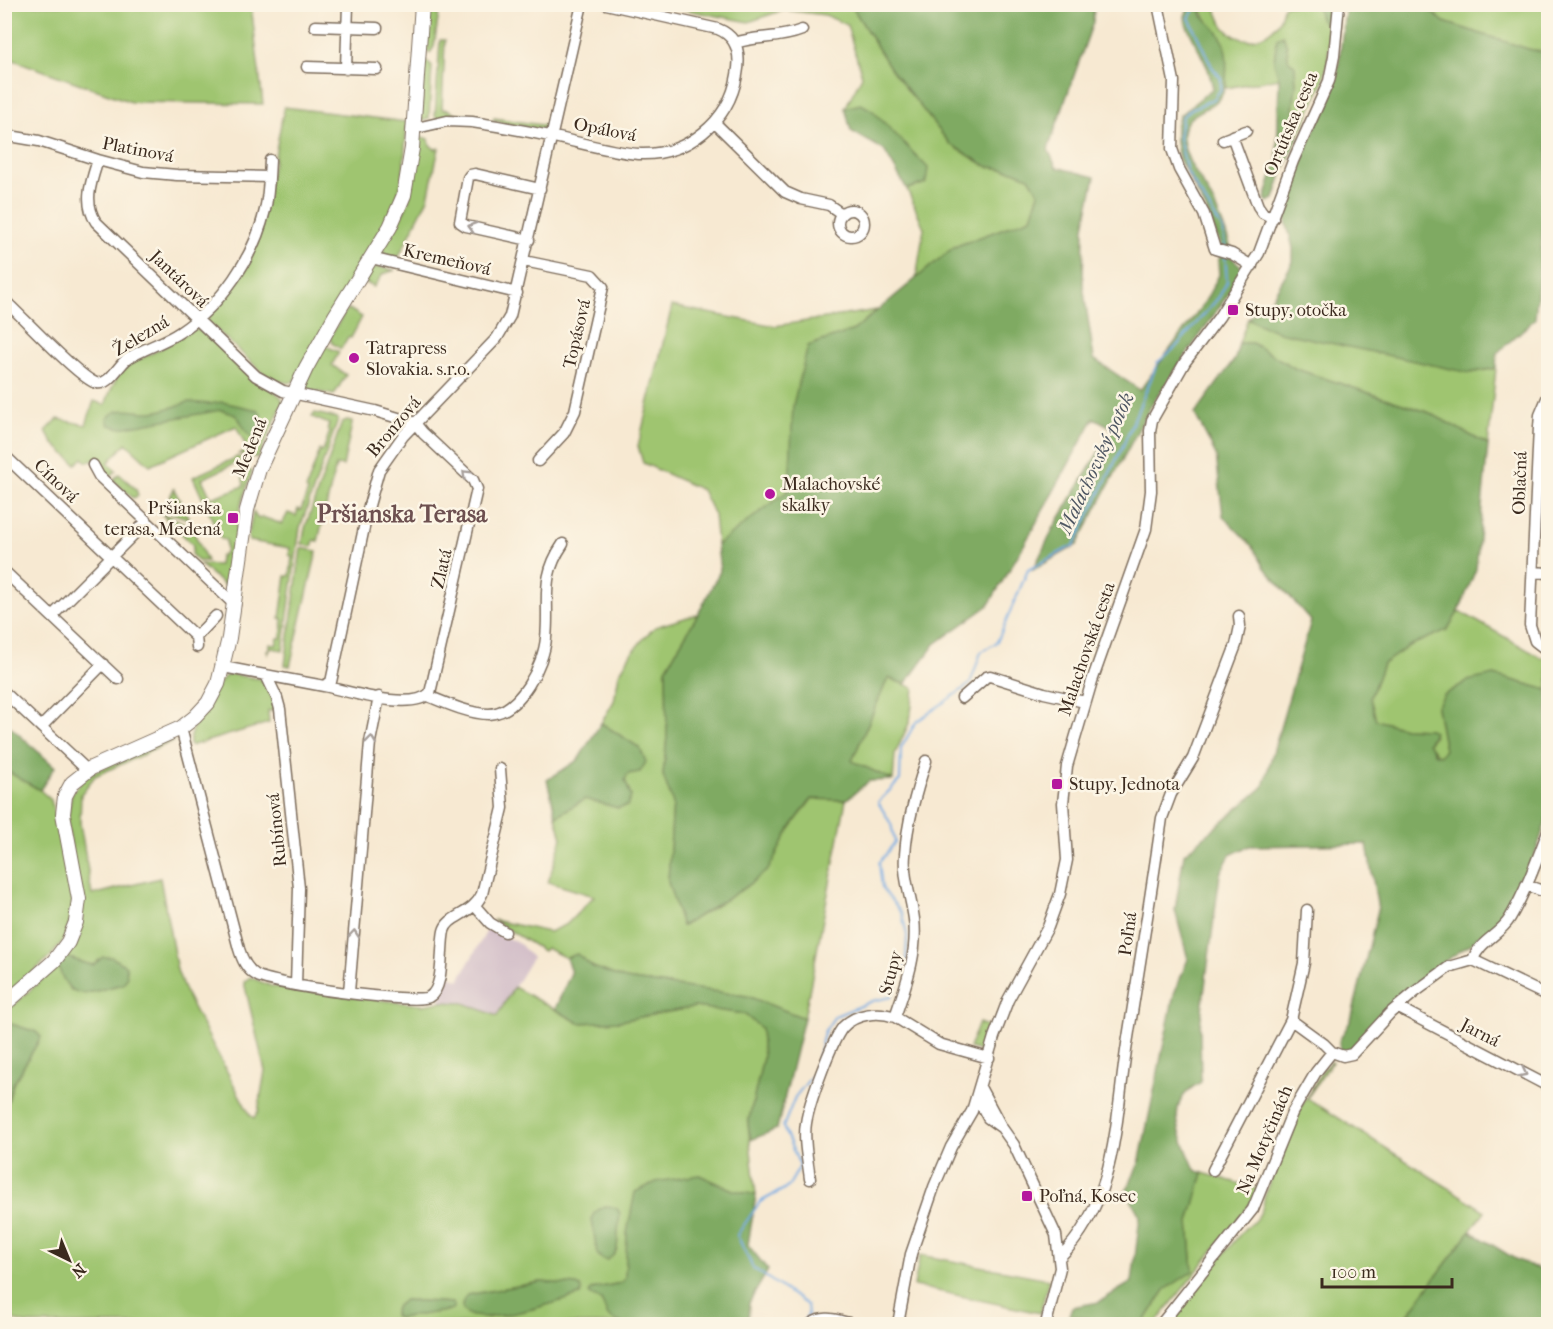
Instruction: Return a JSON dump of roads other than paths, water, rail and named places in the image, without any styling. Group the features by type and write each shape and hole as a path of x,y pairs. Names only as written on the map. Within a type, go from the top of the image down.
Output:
{"street":[{"path":"346,69 348,4"},
{"name":"Medená","path":"87,770 181,728 208,703 218,684 235,605 249,499 266,452 293,394 335,316 390,227 404,195 410,167 422,4"},
{"name":"Bronzová","path":"324,687 332,679 376,477 387,457 415,423 497,338 510,316 517,294 582,4"},
{"path":"606,4 718,29 730,36 735,43 776,38 802,30"},
{"path":"1158,4 1174,81 1172,149 1179,169 1204,214 1215,249 1252,266"},
{"name":"Ortútska cesta","path":"1259,253 1293,161 1329,81 1339,4"},
{"path":"315,26 377,28"},
{"name":"Opálová","path":"552,136 631,153 652,154 682,146 715,123 725,108 736,82 739,56 735,43"},
{"path":"307,67 377,69"},
{"path":"412,129 438,122 457,121 552,136"},
{"path":"715,123 785,192 801,199 829,205 842,214"},
{"path":"1246,131 1228,138 1258,206 1263,213 1273,218"},
{"name":"Platinová","path":"4,135 39,141 126,168 160,174 269,177"},
{"name":"Jantárová","path":"98,160 88,198 92,215 103,229 256,376 293,394"},
{"name":"Železná","path":"4,300 80,372 94,382 102,383 127,360 197,320 225,289 247,256 266,208 270,160"},
{"name":"Kremeňová","path":"529,240 466,226 460,222 468,178 476,174 540,189"},
{"name":"Malachovská cesta","path":"898,1324 911,1254 920,1224 951,1147 980,1107 989,1058 1008,1000 1048,927 1060,894 1067,860 1064,786 1085,702 1146,529 1151,491 1150,431 1152,420 1185,362 1219,317 1259,253"},
{"name":"Kremeňová","path":"370,258 517,294"},
{"name":"Topásová","path":"524,261 592,274 603,287 575,411 564,434 538,461"},
{"path":"293,394 375,411 415,423"},
{"name":"Oblačná","path":"1548,396 1540,415 1539,427 1530,632 1538,645 1548,651"},
{"name":"Zlatá","path":"415,423 476,484 476,495 432,688 428,696"},
{"name":"Cínová","path":"4,455 112,556 197,642 216,616"},
{"path":"93,465 99,476 235,605"},
{"path":"52,616 147,521"},
{"path":"223,667 404,701 428,696 473,711 491,714 505,709 520,696 533,677 544,650 548,575 563,544"},
{"path":"4,571 118,679"},
{"path":"1533,572 1548,573"},
{"name":"Poľná","path":"1060,1257 1080,1236 1088,1222 1109,1164 1118,1120 1126,1048 1162,818 1171,794 1193,758 1236,645 1240,626 1239,616"},
{"path":"41,727 103,664"},
{"name":"Rubínová","path":"266,675 280,710 299,888 296,985"},
{"path":"962,698 990,676 1044,693 1085,702"},
{"path":"4,692 87,770 77,777 68,789 63,814 79,899 76,922 68,942 54,961 4,1005"},
{"path":"349,992 370,742 379,697"},
{"path":"181,728 242,959 254,974 263,978 349,992 416,999 428,997 434,993 438,984 445,928 453,919 476,906 482,894 503,808 501,769"},
{"name":"Stupy","path":"810,1179 806,1123 815,1091 837,1036 843,1028 860,1017 881,1013 895,1017 914,955 915,932 906,876 905,854 913,803 926,761"},
{"path":"1473,960 1481,946 1510,918 1548,831"},
{"path":"1526,885 1548,893"},
{"path":"476,906 490,923 505,932"},
{"name":"Na Motyčinách","path":"1213,1170 1291,1020 1304,963 1307,910"},
{"path":"1291,1020 1332,1052 1343,1056 1352,1054 1397,1007 1441,973 1457,964 1473,960 1548,996"},
{"name":"Jarná","path":"1397,1007 1548,1086"},
{"path":"895,1017 939,1044 989,1058"},
{"name":"Na Motyčinách","path":"1161,1324 1253,1209 1296,1104 1332,1052"},
{"path":"980,1107 1002,1128 1014,1144 1056,1234 1060,1257 1059,1278 1046,1324"},
{"path":"811,1324 825,1318 853,1324"}],"waterway":[{"name":"Malachovský potok","path":"1197,4 1189,18 1212,67 1221,78 1221,89 1214,99 1191,109 1182,117 1179,138 1187,172 1223,230 1225,249"},
{"name":"Malachovský potok","path":"802,1324 808,1315 807,1305 753,1268 737,1235 760,1202 788,1187 800,1166 783,1127 795,1097 815,1072 824,1032 835,1016 872,1001 891,997 906,961 907,935 902,914 882,888 879,863 895,842 891,824 878,802 900,780 901,748 916,722 970,684 981,652 997,642 1028,570 1074,545 1122,448 1158,362 1175,348 1219,297 1227,282 1225,254"}],"place":[{"name":"Stupy, otočka","path":"1233,310"},
{"name":"Tatrapress Slovakia. s.r.o.","path":"354,358"},
{"name":"Malachovské skalky","path":"770,494"},
{"name":"Pršianska terasa, Medená","path":"233,518"},
{"name":"Stupy, Jednota","path":"1057,784"},
{"name":"Poľná, Kosec","path":"1027,1196"}],"district":[{"name":"Pršianska Terasa","path":"402,514"}]}
